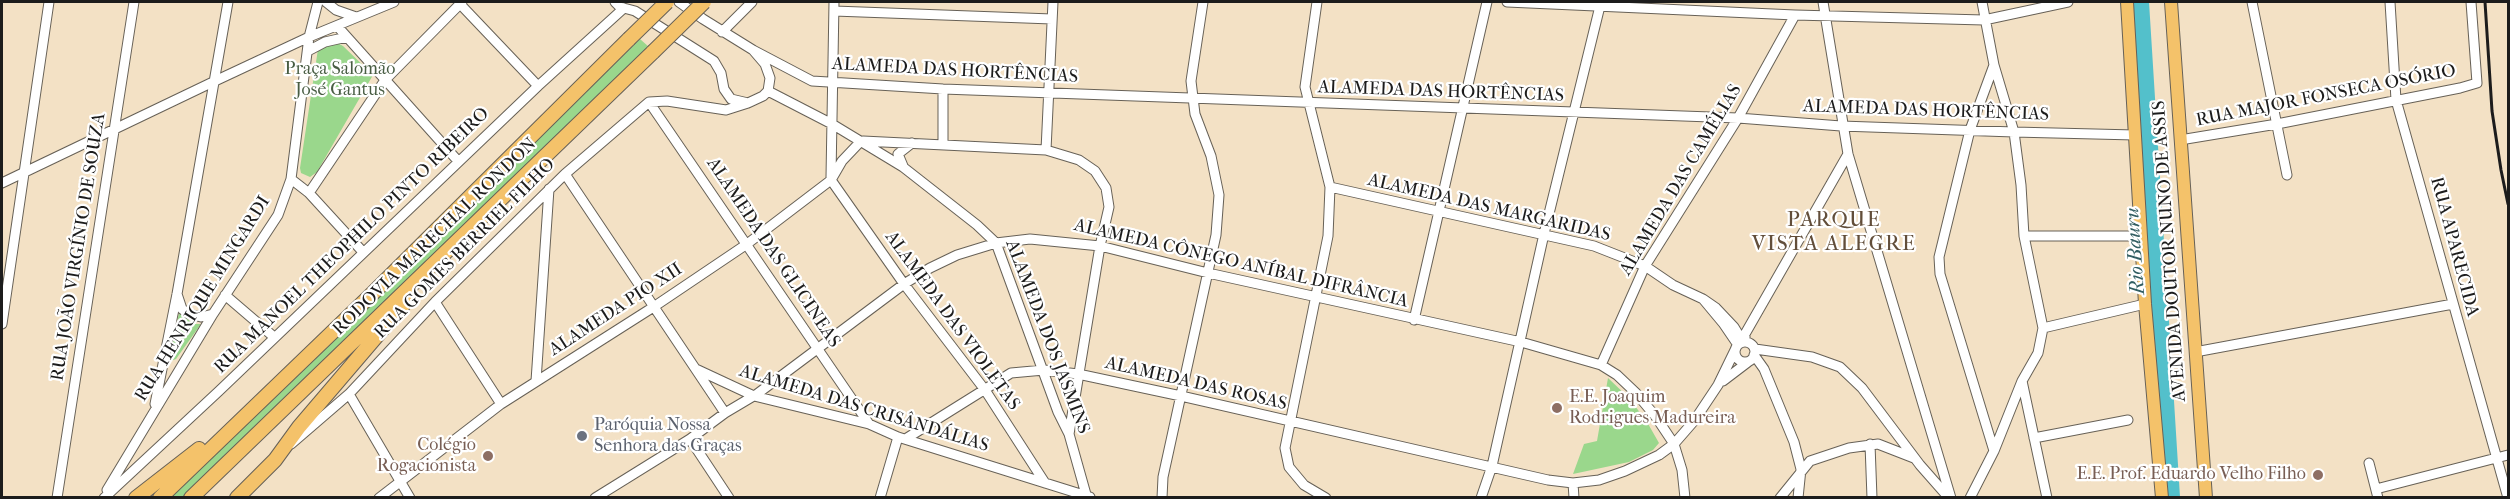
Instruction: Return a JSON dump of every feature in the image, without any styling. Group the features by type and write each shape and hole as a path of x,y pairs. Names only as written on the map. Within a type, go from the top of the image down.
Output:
{"highway":[{"name":"RODOVIA MARECHAL RONDON","path":"160,498 371,295 667,2"},
{"name":"RODOVIA MARECHAL RONDON","path":"191,498 704,2"},
{"path":"275,460 299,427 413,294 418,278"},
{"path":"136,498 262,399"},
{"name":"RUA GOMES BERRIEL FILHO","path":"237,498 275,460"}],"main road":[{"name":"AVENIDA DOUTOR NUNO DE ASSIS","path":"2127,2 2145,304 2162,498"},
{"name":"AVENIDA DOUTOR NUNO DE ASSIS","path":"2171,2 2206,498"}],"street":[{"path":"2,324 49,2"},
{"name":"RUA JOÃO VIRGÍNIO DE SOUZA","path":"57,498 134,2"},
{"path":"154,409 177,294 228,2"},
{"name":"RUA HENRIQUE MINGARDI","path":"104,498 154,409 278,215 291,179 309,37 318,2"},
{"path":"326,2 336,10 356,17"},
{"path":"2,183 309,37 394,2"},
{"path":"615,2 635,11 714,61 721,73 727,94 738,102 748,103"},
{"path":"649,102 667,101 726,110 759,99 768,91 770,78 765,64 753,50 679,2"},
{"path":"722,32 752,2"},
{"path":"1046,150 1053,2"},
{"path":"1162,498 1163,477 1216,235 1218,195 1211,156 1195,114 1191,81 1203,2"},
{"path":"1317,2 1305,87 1330,187 1328,236 1285,448 1289,467 1304,485 1326,498"},
{"path":"1414,320 1487,2"},
{"path":"1507,2 1600,4 1795,15 1984,20 2068,2"},
{"path":"1823,2 1841,126 1848,154 1941,461 1950,498"},
{"path":"1970,498 1994,451 2022,381 2038,353 2043,328 2025,236 2014,132 1994,65 1982,2"},
{"path":"2252,2 2287,174"},
{"name":"RUA APARECIDA","path":"2390,2 2396,100 2508,498"},
{"name":"RUA MAJOR FONSECA OSÓRIO","path":"2180,140 2277,124 2477,83 2471,2"},
{"path":"309,194 385,80 461,3 538,86"},
{"path":"1481,498 1492,466 1544,234 1600,4"},
{"path":"831,180 834,6 1052,19"},
{"name":"RUA MANOEL THEOPHILO PINTO RIBEIRO","path":"104,498 458,161 624,8"},
{"name":"ALAMEDA DAS CAMÉLIAS","path":"1601,365 1644,266 1738,118 1795,15"},
{"path":"338,27 458,161"},
{"path":"308,51 325,42 347,37"},
{"name":"ALAMEDA DAS HORTÊNCIAS","path":"753,50 812,81 943,89 1047,91 1574,114 1738,118 1841,126 2135,135"},
{"path":"1994,65 1970,130 1942,238 1940,266 1994,451"},
{"path":"943,89 943,145"},
{"name":"ALAMEDA DOS JASMINS","path":"768,91 832,124 903,167 977,225 996,243 1058,412 1069,434 1088,497"},
{"name":"RUA GOMES BERRIEL FILHO","path":"275,460 349,394 435,302 549,189 649,102"},
{"name":"ALAMEDA DAS GLICINEAS","path":"649,102 868,424"},
{"path":"861,141 1046,150 1078,160 1095,171 1106,188 1109,207 1100,246 1069,434"},
{"name":"ALAMEDA PIO XII","path":"379,498 398,481 501,404 655,306 747,244 831,180 842,161 861,141"},
{"path":"903,167 898,154 912,143"},
{"path":"1718,385 1848,154"},
{"path":"565,174 725,413"},
{"path":"291,179 309,194 363,252"},
{"name":"ALAMEDA DAS VIOLETAS","path":"831,180 904,284 985,390 1045,483"},
{"name":"ALAMEDA DAS MARGARIDAS","path":"1330,187 1594,246 1644,266 1673,285 1703,299 1716,308 1734,327 1741,344"},
{"path":"536,381 549,189"},
{"path":"2025,236 2141,236"},
{"name":"ALAMEDA CÔNEGO ANÍBAL DIFRÂNCIA","path":"595,498 754,396 904,284 957,255 996,243 1030,239 1100,246 1414,320 1521,342 1601,365"},
{"path":"177,294 182,309 189,314 201,317 213,314"},
{"path":"225,295 274,337"},
{"path":"435,302 501,404"},
{"path":"2043,328 2145,304"},
{"path":"2195,352 2453,304"},
{"name":"ALAMEDA DAS MARGARIDAS","path":"1741,344 1750,343 1753,356 1761,362 1794,442 1802,469 1798,498"},
{"name":"ALAMEDA DAS MARGARIDAS","path":"1741,344 1735,354 1739,360 1753,356"},
{"path":"1718,385 1753,356 1783,353 1812,357 1840,367 1862,388 1917,462 1950,498"},
{"path":"1601,365 1617,375 1636,393 1674,444 1682,470 1685,498"},
{"name":"ALAMEDA DAS CRISÂNDÁLIAS","path":"696,369 754,396 868,424 902,438 1088,497"},
{"name":"ALAMEDA DAS ROSAS","path":"902,438 1011,373 1044,370 1078,374 1181,396 1289,423 1548,480 1573,483 1599,480 1659,455 1674,444 1694,421 1718,385"},
{"path":"2022,381 2047,498"},
{"path":"349,394 410,498"},
{"path":"1058,412 1072,410"},
{"path":"2034,438 2128,420"},
{"path":"1780,498 1810,461 1848,448 1886,442 1890,434 1889,423"},
{"path":"880,498 902,438"},
{"path":"690,439 729,498"},
{"path":"1874,444 1917,462 1929,470 1936,469 1941,461"},
{"path":"1872,498 1874,444"},
{"path":"2369,463 2377,493 2508,455"},
{"path":"1573,483 1574,498"}],"green space":[{"path":"640,39 649,47 273,412 184,497 167,498"},
{"name":"Praça Salomão José Gantus","path":"334,41 343,46 373,75 317,172 310,177 301,173 300,168 318,49"},
{"path":"179,313 194,324 201,324 176,359 171,361 170,354"},
{"path":"1608,378 1629,398 1659,443 1653,450 1629,462 1573,474 1584,444 1597,441"}],"water":[{"path":"2131,2 2149,2 2180,497 2163,497"}],"railway":[{"path":"2485,2 2492,111 2508,204"}],"place":[{"name":"E.E. Joaquim Rodrigues Madureira","path":"1557,408"},
{"name":"Paróquia Nossa Senhora das Graças","path":"582,436"},
{"name":"Colégio Rogacionista","path":"488,456"},
{"name":"E.E. Prof. Eduardo Velho Filho","path":"2318,475"}],"district":[{"name":"PARQUE VISTA ALEGRE","path":"1834,233"}],"water label":[{"name":"Rio Bauru","path":"2136,251"}]}
